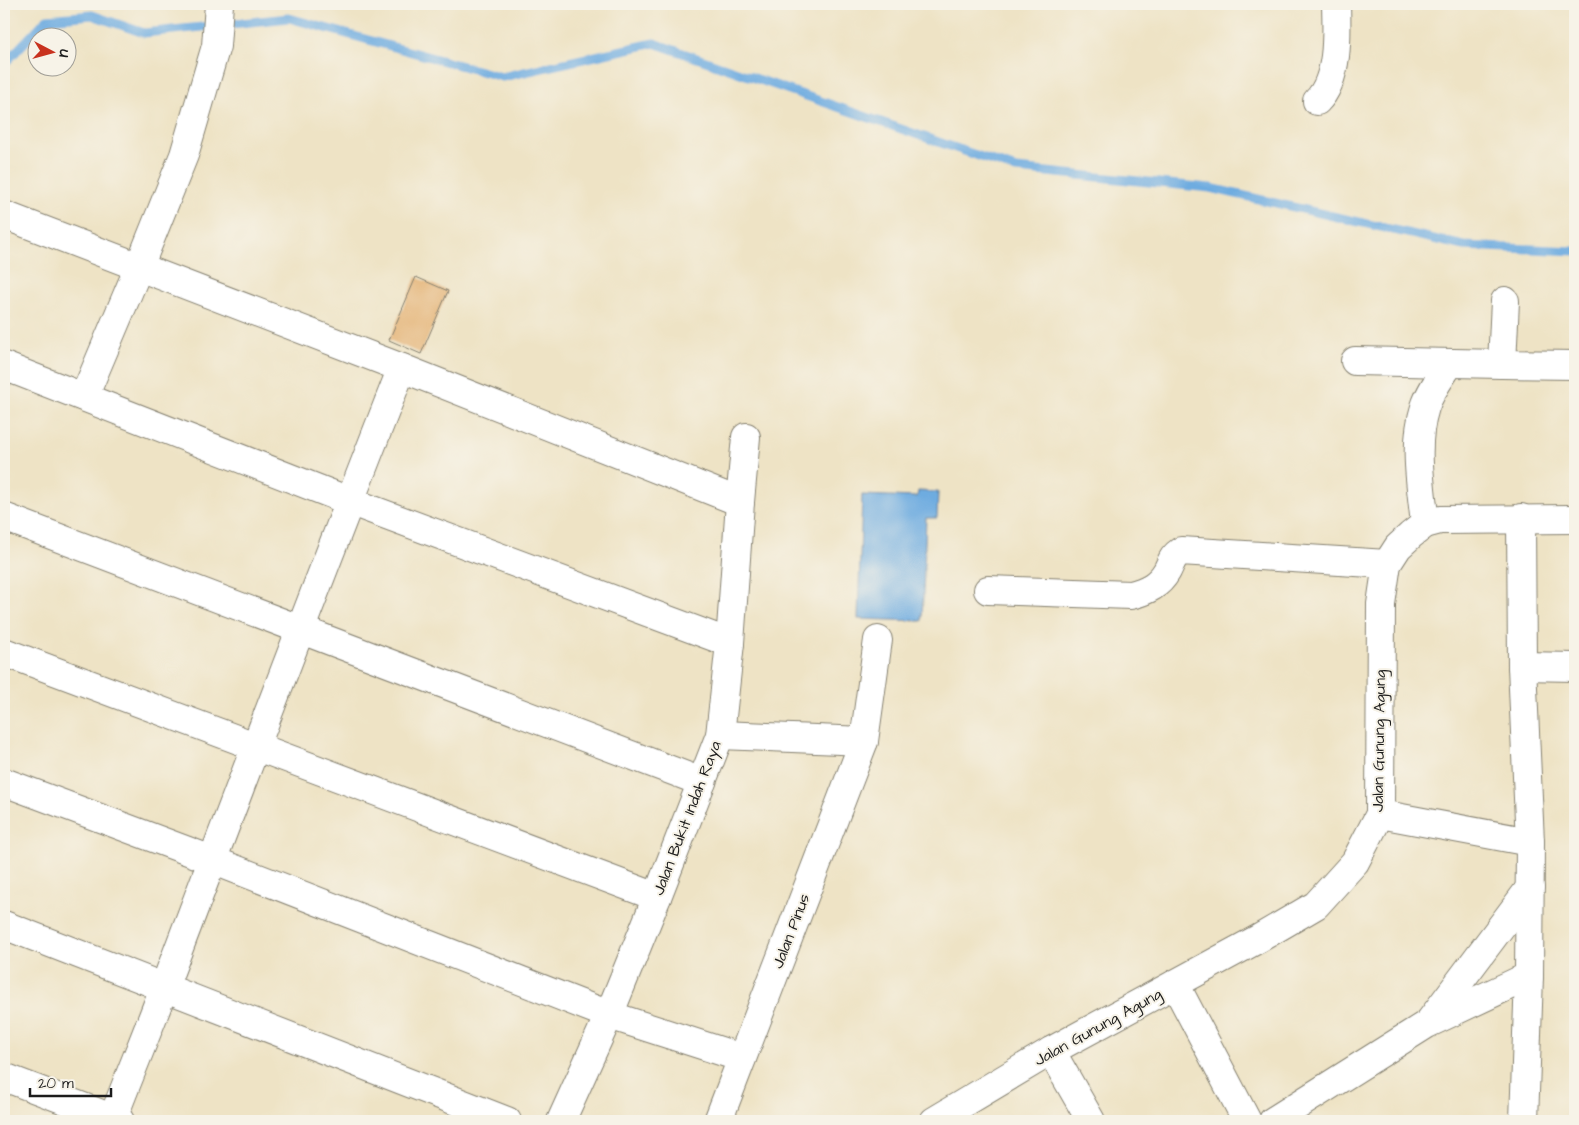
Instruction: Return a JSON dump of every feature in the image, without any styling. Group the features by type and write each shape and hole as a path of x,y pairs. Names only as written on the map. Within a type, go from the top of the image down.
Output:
{"street":[{"path":"1317,101 1328,87 1331,76 1335,46 1336,4"},
{"path":"84,397 184,155 209,75 216,46 218,16"},
{"path":"4,216 402,368 740,502"},
{"path":"1502,364 1505,301"},
{"path":"1355,361 1575,365"},
{"path":"1450,363 1436,384 1425,407 1420,431 1418,459 1425,524 1440,520 1575,519"},
{"path":"4,366 349,501 730,643"},
{"path":"4,1077 115,1120 255,747 402,368"},
{"name":"Jalan Bukit Indah Raya","path":"561,1121 609,1016 720,735 730,643 746,436"},
{"path":"4,517 702,782"},
{"path":"1521,518 1522,666 1530,842 1529,976 1524,1121"},
{"name":"Jalan Gunung Agung","path":"935,1121 1051,1051 1258,940 1316,905 1355,862 1380,814 1381,604 1387,564 1398,547 1425,524"},
{"path":"988,590 1131,595 1152,588 1160,582 1174,556 1181,551 1387,564"},
{"name":"Jalan Pinus","path":"718,1121 864,742 878,640"},
{"path":"4,652 657,897"},
{"path":"1522,666 1575,667"},
{"path":"720,735 864,742"},
{"path":"4,782 212,860 609,1016 742,1058"},
{"path":"1380,814 1530,842"},
{"path":"1427,1024 1530,888"},
{"path":"4,925 507,1121"},
{"path":"1273,1121 1427,1024 1529,976"},
{"path":"1176,984 1247,1121"},
{"path":"1051,1051 1091,1121"}],"water":[{"path":"918,491 938,492 937,518 926,518 922,621 858,619 862,495 917,497"}],"building":[{"path":"416,277 448,291 421,354 389,340"}],"waterway":[{"path":"4,60 8,60 47,19 92,15 144,33 289,18 502,77 654,43 1016,169 1210,188 1464,246 1575,251"}]}
